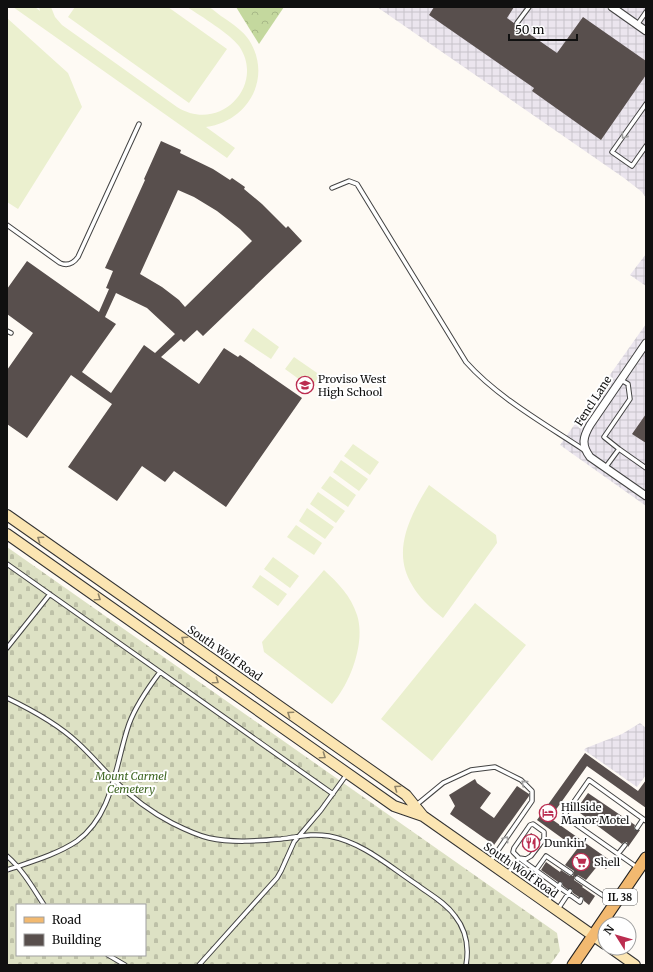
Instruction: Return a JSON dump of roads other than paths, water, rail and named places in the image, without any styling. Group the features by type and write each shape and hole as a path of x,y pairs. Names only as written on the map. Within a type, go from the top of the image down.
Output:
{"main road":[{"name":"South Wolf Road","path":"7,516 406,795 423,816"},
{"name":"South Wolf Road","path":"7,534 394,806 423,816 597,939"},
{"name":"IL 38","path":"573,965 646,858"},
{"path":"622,956 635,965"}],"street":[{"path":"612,7 646,31"},
{"name":"Fencl Lane","path":"585,451 583,438 586,431 646,343"},
{"path":"585,451 590,457 646,496"}],"lane":[{"path":"517,23 529,7"},
{"path":"637,24 646,12"},
{"path":"646,104 612,152 632,166 646,146"},
{"path":"7,225 60,263 64,265 72,263 78,257 139,124"},
{"path":"332,188 349,180 357,184 466,362 479,378 585,451"},
{"path":"7,331 11,333"},
{"path":"621,379 628,384 630,399 604,437 646,468"},
{"path":"605,468 619,449"},
{"path":"7,564 333,794"},
{"path":"7,648 50,594"},
{"path":"7,870 64,849 83,835 100,815 109,796 129,723 144,696 160,672"},
{"path":"7,698 40,716 70,736 133,797 161,817 190,831 208,838 237,841 281,839 308,834 328,836 352,843 378,858 444,904 456,916 463,930 467,945 466,965"},
{"path":"416,806 443,783 471,770 495,767 520,780 532,791 532,801 489,862"},
{"path":"199,965 276,878 298,836 348,774"},
{"path":"637,828 645,820 589,780 564,816 639,869"},
{"path":"519,858 531,856 544,839 544,832 533,824 530,825 514,848 513,853 519,858 536,870 569,892 580,902 581,899"},
{"path":"618,854 625,845"},
{"path":"7,856 18,866 43,904"},
{"path":"536,870 546,856 570,872 566,876"},
{"path":"507,875 519,858"},
{"path":"554,867 557,863"},
{"path":"576,883 578,878 615,904"},
{"path":"547,903 559,885"},
{"path":"587,891 591,887"},
{"path":"557,910 569,892"},
{"path":"110,956 124,965"}],"place":[{"name":"Proviso West High School","path":"305,385"},
{"name":"Hillside Manor Motel","path":"548,813"},
{"name":"Dunkin'","path":"531,843"},
{"name":"Shell","path":"581,862"}],"park label":[{"name":"Mount Carmel Cemetery","path":"131,782"}]}
